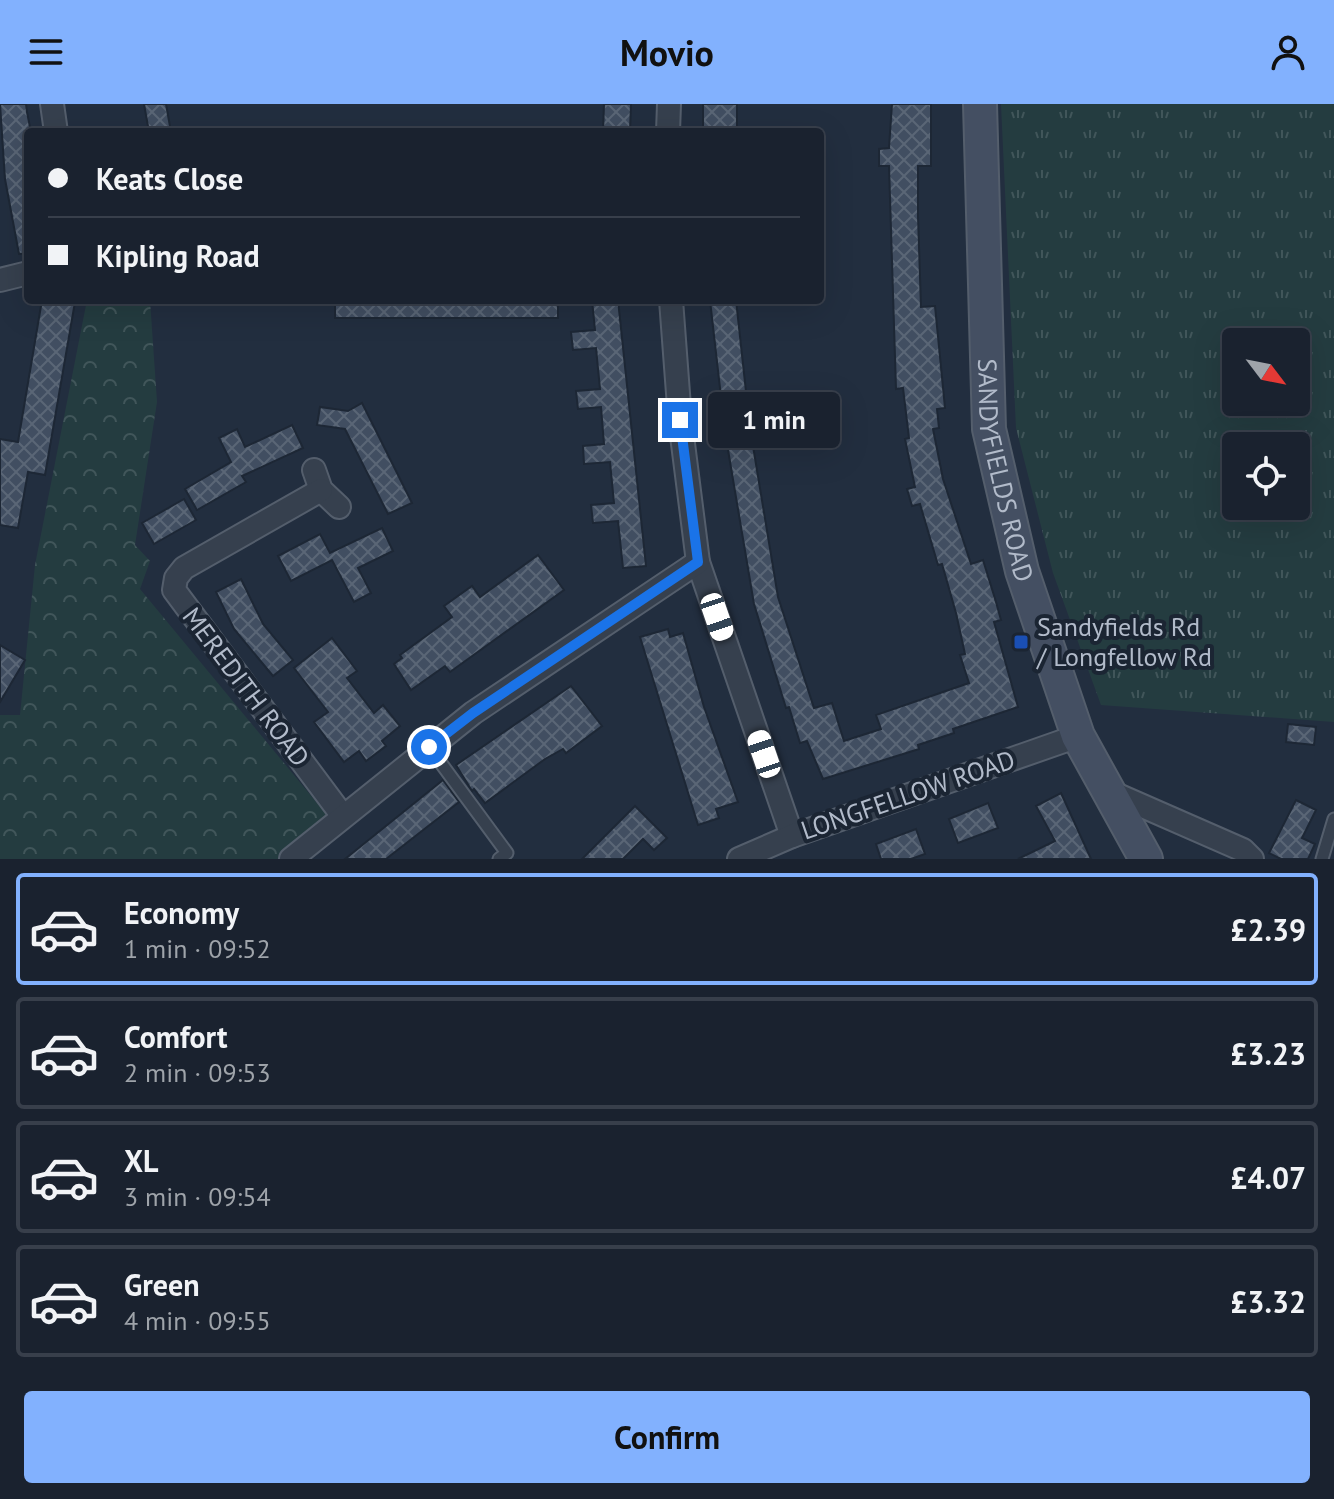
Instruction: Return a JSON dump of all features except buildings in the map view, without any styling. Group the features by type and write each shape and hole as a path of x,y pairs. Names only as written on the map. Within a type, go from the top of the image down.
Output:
{"street":[{"path":"52,104 55,128"},
{"path":"668,128 669,104"},
{"name":"SANDYFIELDS ROAD","path":"980,104 989,429 1022,571 1078,736 1104,789 1146,859"},
{"path":"0,280 24,274"},
{"path":"671,304 680,420 698,562 792,836"},
{"name":"MEREDITH ROAD","path":"339,507 318,480 184,568 176,578 174,590 342,815"},
{"path":"291,859 342,815 473,713 698,562"},
{"name":"LONGFELLOW ROAD","path":"739,859 792,836 1078,736"},
{"path":"1104,789 1243,850 1252,859"}],"lane":[{"path":"429,747 507,853 499,859"},
{"path":"1322,859 1334,819"}],"green space":[{"path":"1001,104 1334,104 1334,722 1101,705 1053,573 1016,428"},
{"path":"86,304 150,304 157,402 135,545 150,561 140,589 327,815 281,859 0,859 0,715 20,715 35,565"}],"place":[{"name":"Sandyfields Rd / Longfellow Rd","path":"1021,642"}],"route":[{"path":"429,747 473,713 698,562 680,420"}]}
